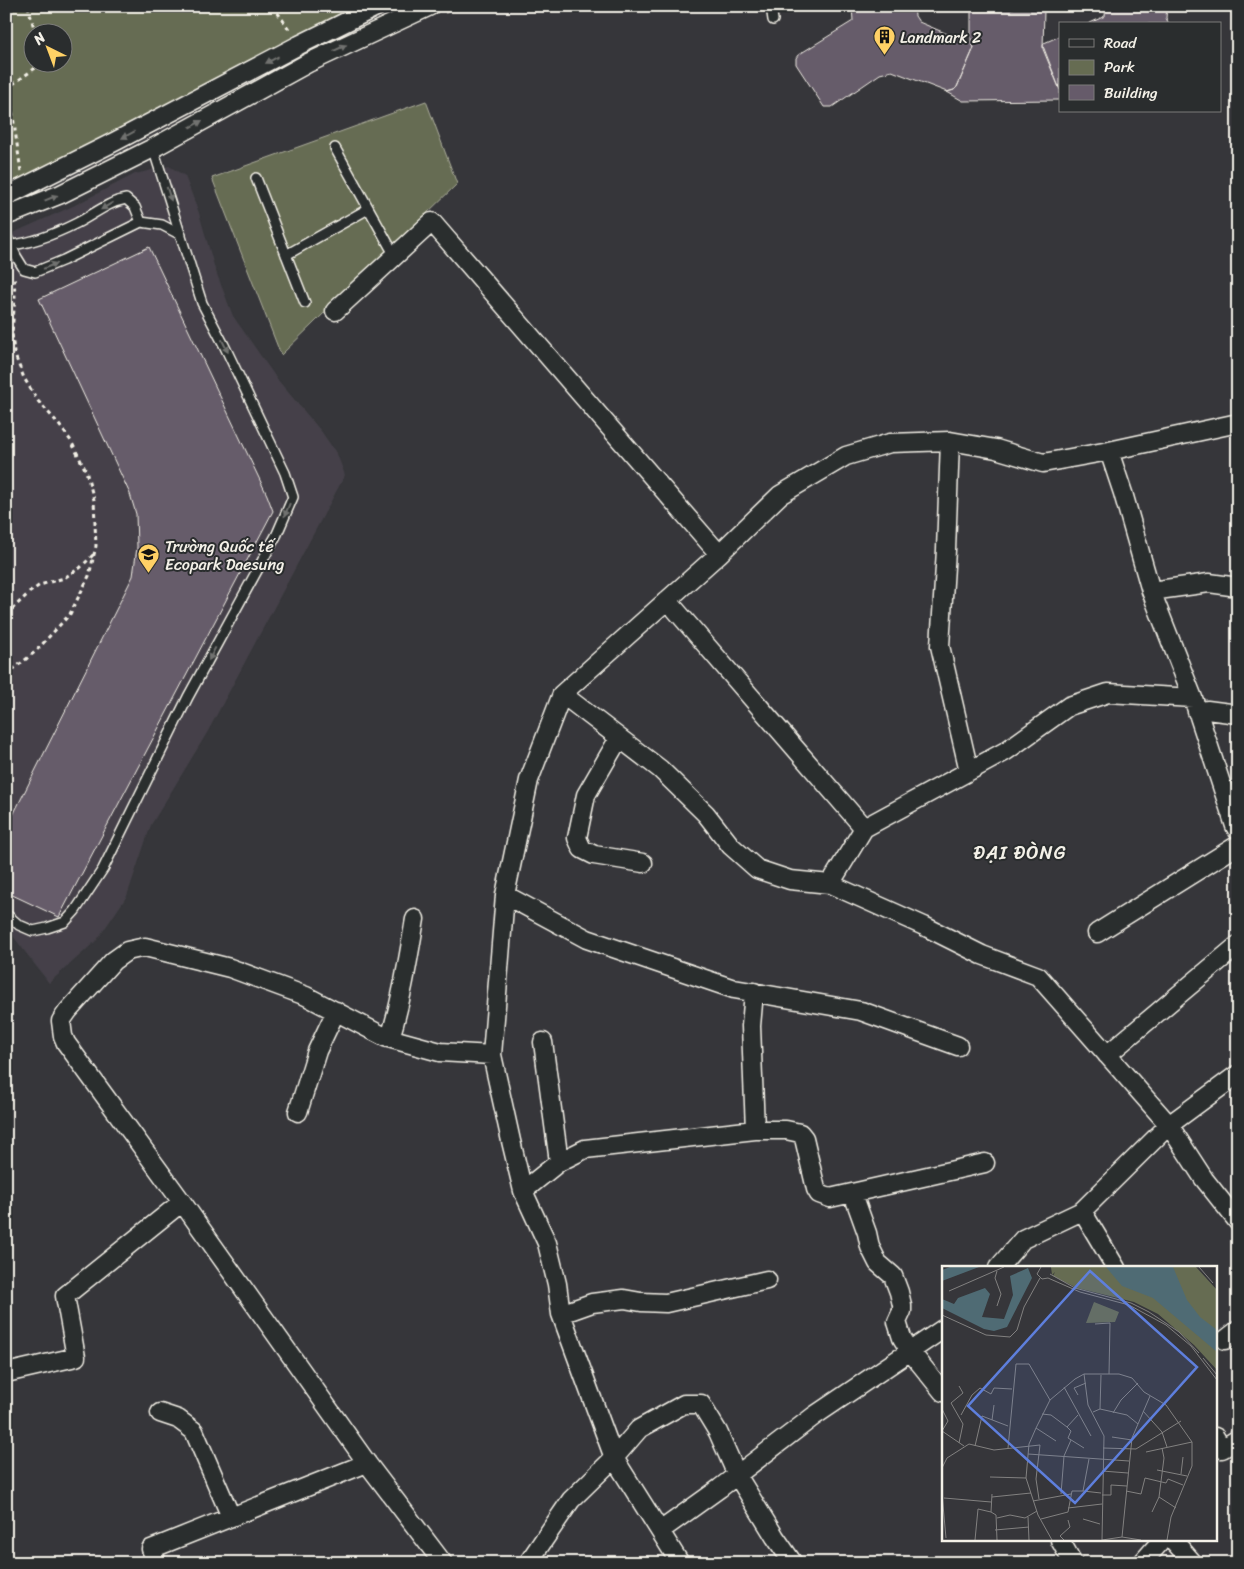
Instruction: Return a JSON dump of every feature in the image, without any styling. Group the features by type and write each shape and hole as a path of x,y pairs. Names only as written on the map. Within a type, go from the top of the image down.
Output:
{"street":[{"path":"7,207 24,188 378,6"},
{"path":"7,207 61,194 153,148 308,63 430,6"},
{"path":"299,46 308,63"},
{"path":"335,311 432,222 719,554"},
{"path":"680,1563 664,1528 614,1458 561,1314 557,1284 547,1243 523,1191 510,1141 492,1055 505,895 529,780 562,694 668,601 780,495 846,456 890,443 950,441 996,449 1043,463 1108,451 1238,422"},
{"path":"950,441 940,646 969,771"},
{"path":"1108,451 1123,493 1151,591 1195,705 1238,831"},
{"path":"1151,591 1209,583 1238,587"},
{"path":"668,601 864,828"},
{"path":"830,884 864,828 1006,751 1069,706 1108,693 1195,705 1207,710 1238,714"},
{"path":"562,694 660,769 706,814 731,846 757,869 790,880 830,884 924,926 982,955 1038,976 1170,1125 1204,1179 1235,1212"},
{"path":"619,738 586,795 577,838 582,849 594,856 643,863"},
{"path":"1097,933 1238,845"},
{"path":"505,895 587,939 734,989 861,1011 958,1046"},
{"path":"390,1038 399,1010 415,919"},
{"path":"1107,1055 1238,945"},
{"path":"443,1563 367,1463 182,1202 66,1043 61,1022 68,1011 113,961 127,951 145,947 230,968 306,996 390,1038 440,1052 492,1055"},
{"path":"754,992 751,1026 755,1130"},
{"path":"298,1112 318,1051 336,1011"},
{"path":"543,1042 559,1162"},
{"path":"1000,1266 1023,1239 1082,1211 1170,1125 1238,1074"},
{"path":"523,1191 559,1162 585,1148 755,1130 786,1130 800,1134 806,1144 816,1189 819,1194 830,1198 985,1163"},
{"path":"853,1194 874,1257 893,1276 897,1286 902,1305 897,1326 902,1338 942,1391"},
{"path":"6,1374 76,1357 64,1296 182,1202"},
{"path":"1082,1211 1115,1266"},
{"path":"561,1314 592,1303 624,1299 666,1303 767,1280"},
{"path":"664,1528 814,1416 942,1331"},
{"path":"528,1563 570,1500 614,1458 639,1429 684,1404 701,1404 718,1432 736,1475 792,1563"},
{"path":"160,1413 178,1419 194,1432 231,1517"},
{"path":"1218,1448 1238,1439"},
{"path":"157,1563 151,1549 367,1463"},
{"path":"1061,1542 1073,1563"},
{"path":"1142,1563 1160,1542"},
{"path":"1176,1542 1193,1563"}],"lane":[{"path":"771,6 773,20"},
{"path":"6,914 19,925 33,931 65,922 75,911 103,869 188,697 277,534 293,497 285,473 202,303 153,148"},
{"path":"335,148 394,256"},
{"path":"256,178 305,302"},
{"path":"11,245 23,244 77,223 116,201 126,199 135,207 141,222"},
{"path":"286,255 368,209"},
{"path":"6,235 24,269 35,272 64,260 141,222 162,225 181,235"}],"path":[{"path":"28,6 32,22"},
{"path":"273,6 288,26 299,46"},
{"path":"24,188 8,88 30,72"},
{"path":"6,675 35,652 70,614 89,576 96,546 94,500 86,471 71,441 38,401 24,378 14,353 12,333 15,297 13,267"},
{"path":"6,615 40,585 64,578 80,568 94,554"}],"shaded area":[{"name":"Trường Quốc tế Ecopark Daesung","path":"169,166 185,176 199,213 215,269 233,316 277,379 321,431 337,454 345,475 207,733 151,825 127,896 97,940 49,983 6,927 6,236 73,206 135,174"}],"green space":[{"path":"6,6 353,6 202,90 6,189"},
{"path":"426,101 457,184 281,355 212,178"}],"building":[{"name":"Landmark 2","path":"852,6 914,6 915,16 919,22 971,44 974,47 957,87 947,92 892,71 880,74 832,107 824,107 796,64 796,58 853,21"},
{"path":"1106,6 1167,6 1166,18 1168,22 1092,22 1105,16"},
{"path":"971,10 1044,10 1043,49 1059,88 1059,100 963,101 947,92 957,87 974,47 971,44"},
{"path":"1059,36 1059,87 1043,46 1044,43"},
{"path":"149,247 273,511 59,917 6,892 6,829 133,576 137,547 136,514 130,494 39,299"}],"place":[{"name":"Landmark 2","path":"884,56"},
{"name":"Trường Quốc tế Ecopark Daesung","path":"149,574"}],"district":[{"name":"ĐẠI ĐÒNG","path":"1020,852"}]}
